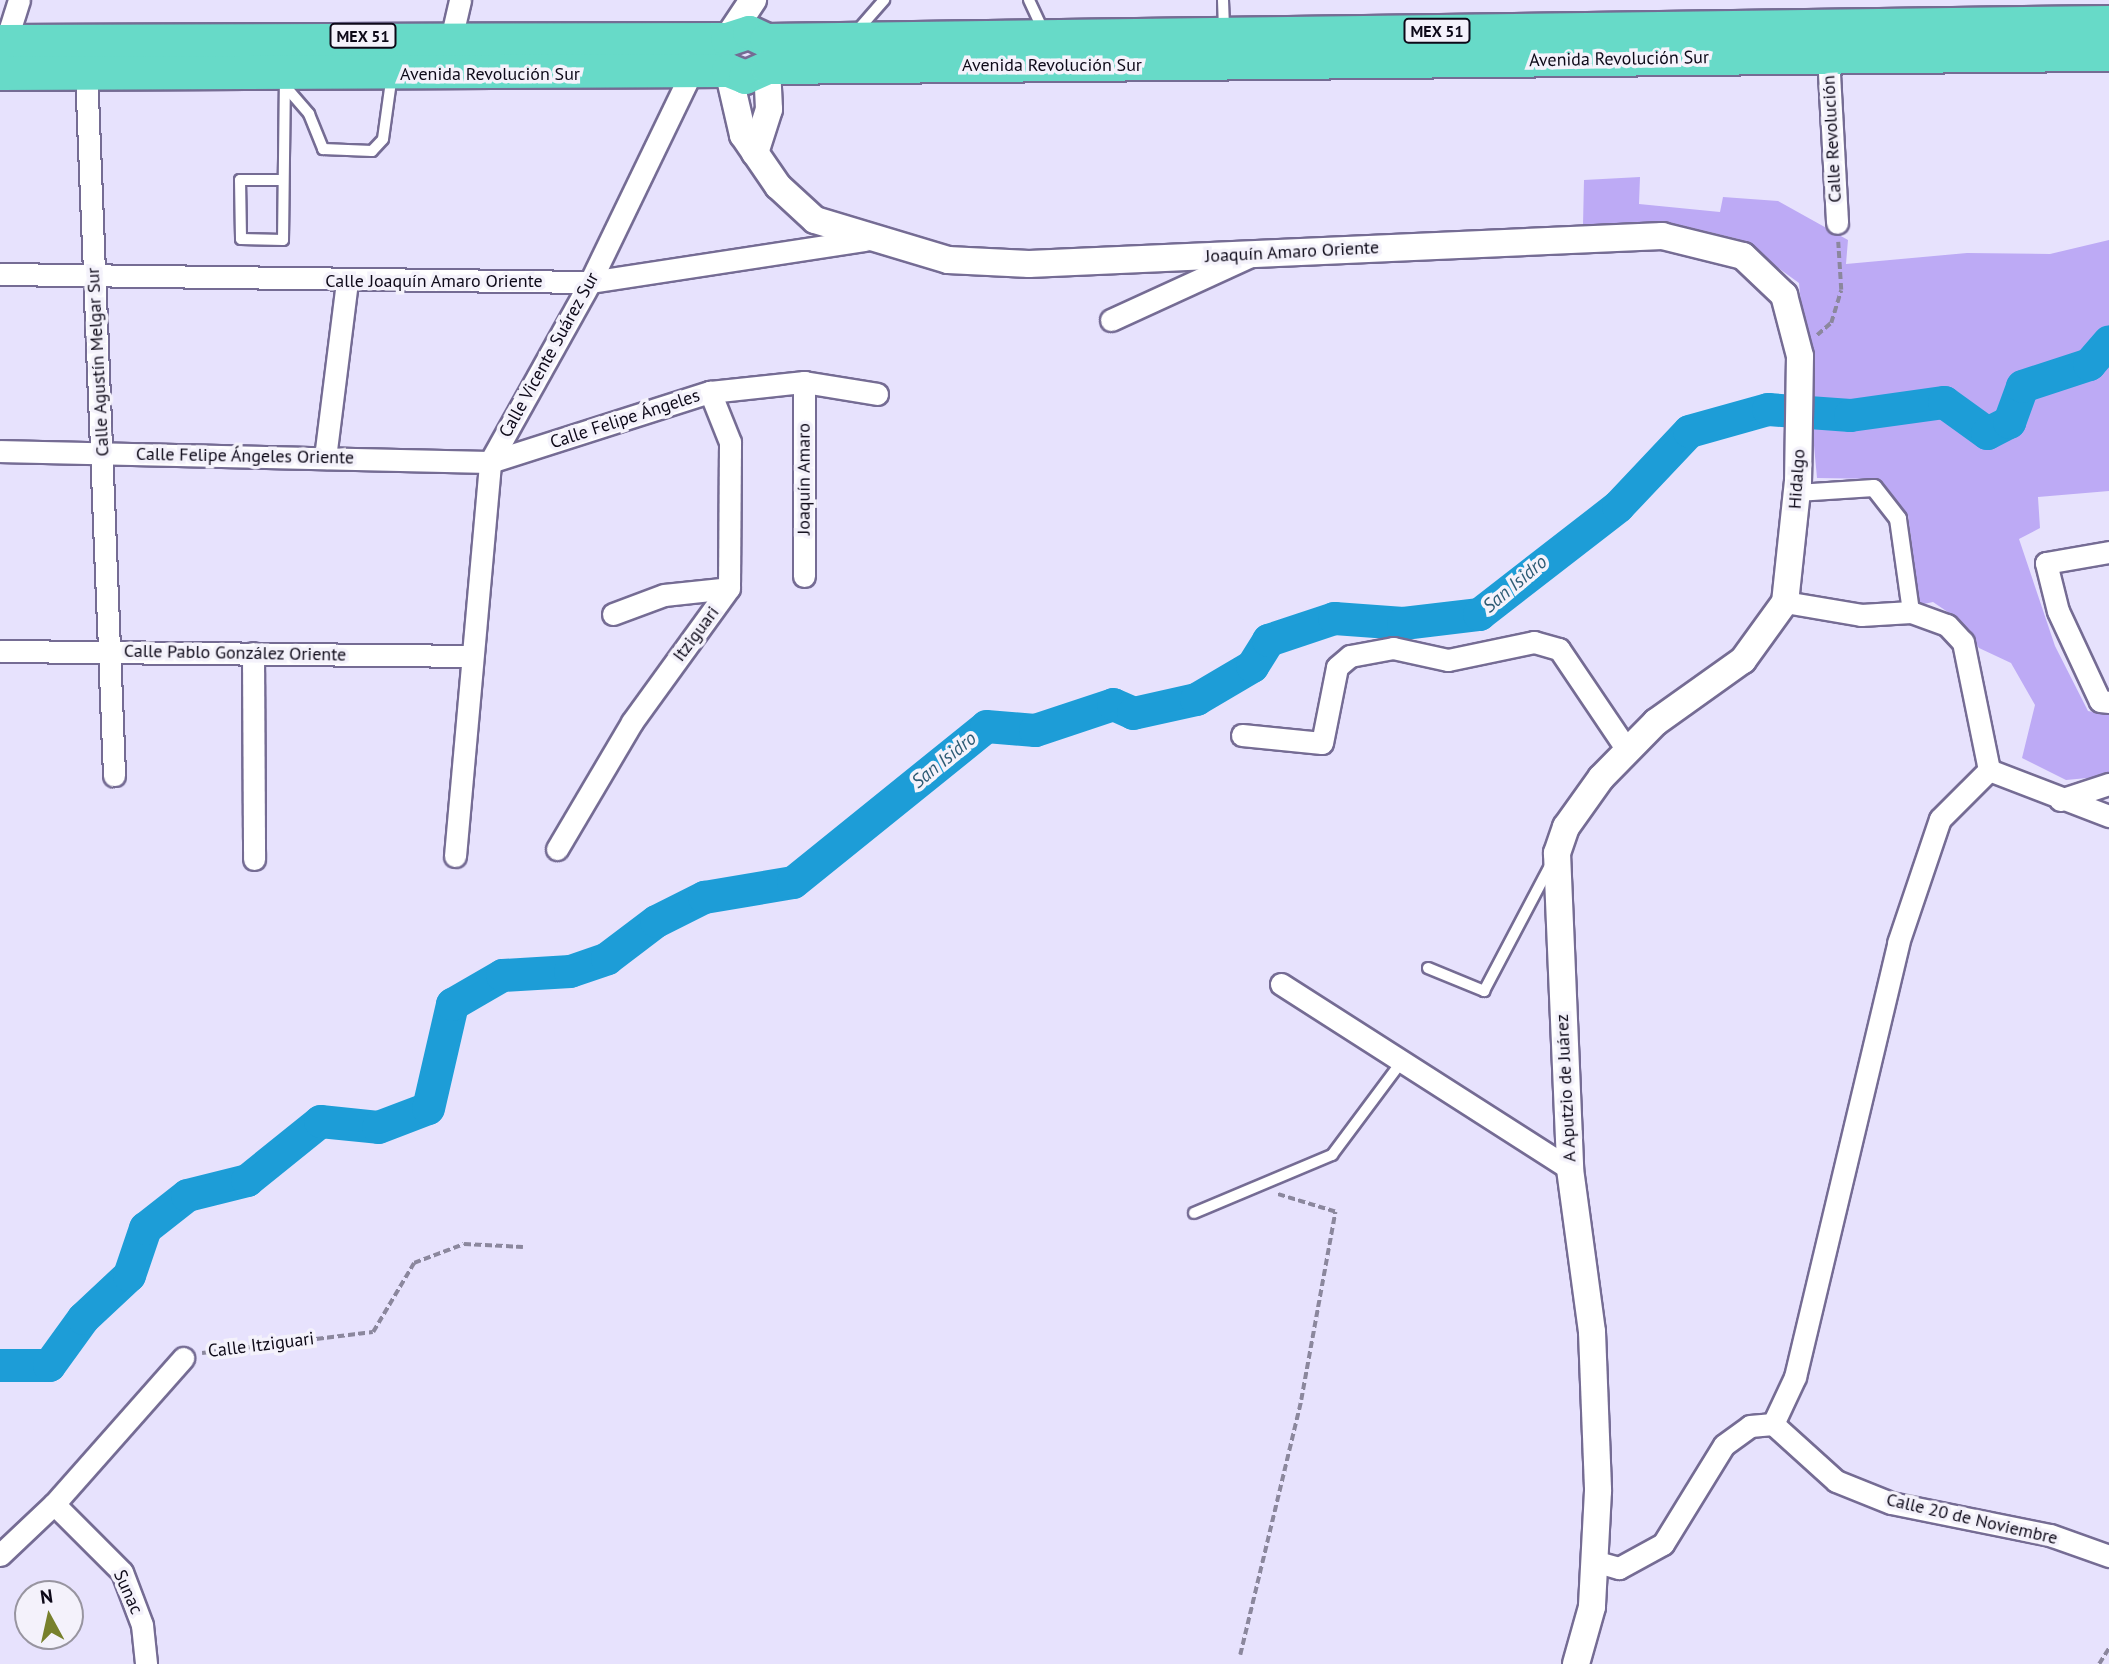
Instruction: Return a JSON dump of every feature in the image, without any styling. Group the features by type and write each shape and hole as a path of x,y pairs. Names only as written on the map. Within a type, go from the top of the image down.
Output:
{"main road":[{"name":"Avenida Revolución Sur","path":"767,54 851,38 2109,22"},
{"name":"Avenida Revolución Sur","path":"2,52 86,71 285,79 392,73 692,71 727,54 749,32 767,54"},
{"name":"Avenida Revolución Sur","path":"2,52 452,35 727,54"},
{"name":"Avenida Revolución Sur","path":"767,54 2109,54"}],"street":[{"path":"2,52 19,0"},
{"path":"452,35 460,0"},
{"path":"754,0 767,54 769,110 755,153"},
{"path":"727,54 754,0"},
{"name":"Joaquín Amaro Oriente","path":"727,54 734,113 755,153 778,186 815,220 865,240 948,260 994,263 1251,256 1662,236 1709,244 1768,275 1784,295 1799,348"},
{"name":"Calle Revolución","path":"1828,55 1837,223"},
{"name":"Calle Agustín Melgar Sur","path":"86,71 112,652 114,775"},
{"name":"Calle Vicente Suárez Sur","path":"455,856 490,462 590,282 692,71"},
{"name":"Calle Joaquín Amaro Oriente","path":"0,274 346,282 590,282 865,240"},
{"path":"1111,320 1251,256"},
{"path":"325,458 346,282"},
{"name":"Hidalgo","path":"1785,602 1798,487 1799,348"},
{"name":"Calle Felipe Ángeles","path":"490,462 709,392 804,382 877,394"},
{"name":"Joaquín Amaro","path":"804,382 804,576"},
{"name":"Itziguari","path":"557,849 632,722 729,588 730,442 709,392"},
{"name":"Calle Felipe Ángeles Oriente","path":"0,451 490,462"},
{"path":"1798,487 1874,488 1898,519 1911,612"},
{"path":"2109,552 2046,563 2058,611 2101,701 2109,702"},
{"path":"613,614 664,595 729,588"},
{"path":"1785,602 1861,615 1911,612 1947,625 1963,642 1989,770"},
{"name":"A Aputzio de Juárez","path":"1576,1664 1592,1607 1592,1332 1570,1169 1557,853 1580,805 1627,750 1743,660 1785,602"},
{"path":"1242,735 1322,743 1338,667 1350,656 1393,648 1448,660 1534,642 1559,649 1627,750"},
{"name":"Calle Pablo González Oriente","path":"0,651 471,656"},
{"path":"253,653 254,859"},
{"path":"1989,770 2060,800 2109,816"},
{"path":"1594,1561 1619,1569 1663,1544 1724,1445 1750,1426 1773,1424 1795,1377 1898,943 1940,819 1989,770"},
{"path":"2060,800 2109,784"},
{"path":"1281,984 1570,1169"},
{"name":"Calle Itziguari","path":"0,1555 54,1504 183,1358"},
{"name":"Calle 20 de Noviembre","path":"1773,1424 1836,1481 1880,1498 2050,1535 2109,1556"},
{"name":"Sunac","path":"54,1504 122,1572 142,1625 146,1664"}],"lane":[{"path":"851,38 884,0"},
{"path":"1029,0 1046,36"},
{"path":"1223,0 1224,33"},
{"path":"285,79 309,114 323,149 372,151 383,139 392,73"},
{"path":"284,180 240,180 242,239 282,240 284,180 285,79"},
{"path":"1428,968 1484,991 1557,853"},
{"path":"1194,1213 1332,1155 1402,1061"}],"path":[{"path":"1799,348 1831,323 1841,290 1837,223"},
{"path":"1240,1655 1301,1400 1335,1212 1254,1188"},
{"name":"Calle Itziguari","path":"183,1358 373,1332 414,1264 464,1244 523,1247"},
{"path":"2099,1664 2109,1648"}],"shaded area":[{"path":"1640,177 1639,204 1720,212 1723,197 1778,201 1848,240 1846,264 1967,253 2050,254 2109,240 2109,491 2038,497 2040,528 2019,539 2055,646 2088,711 2109,715 2109,776 2066,780 2022,758 2035,705 2011,663 1979,648 1961,621 1933,602 1919,605 1908,515 1880,479 1817,478 1799,283 1738,239 1676,224 1583,225 1584,180"}],"waterway":[{"name":"San Isidro","path":"0,1365 49,1365 83,1318 129,1275 145,1228 187,1195 247,1180 320,1121 378,1127 428,1108 452,1004 502,975 570,971 607,958 656,921 704,897 793,882 986,726 1035,730 1113,704 1133,713 1196,699 1252,666 1268,640 1334,618 1403,623 1479,614 1618,506 1689,431 1768,409 1850,415 1944,402 1987,433 2009,422 2022,386 2089,364 2109,341"}]}
